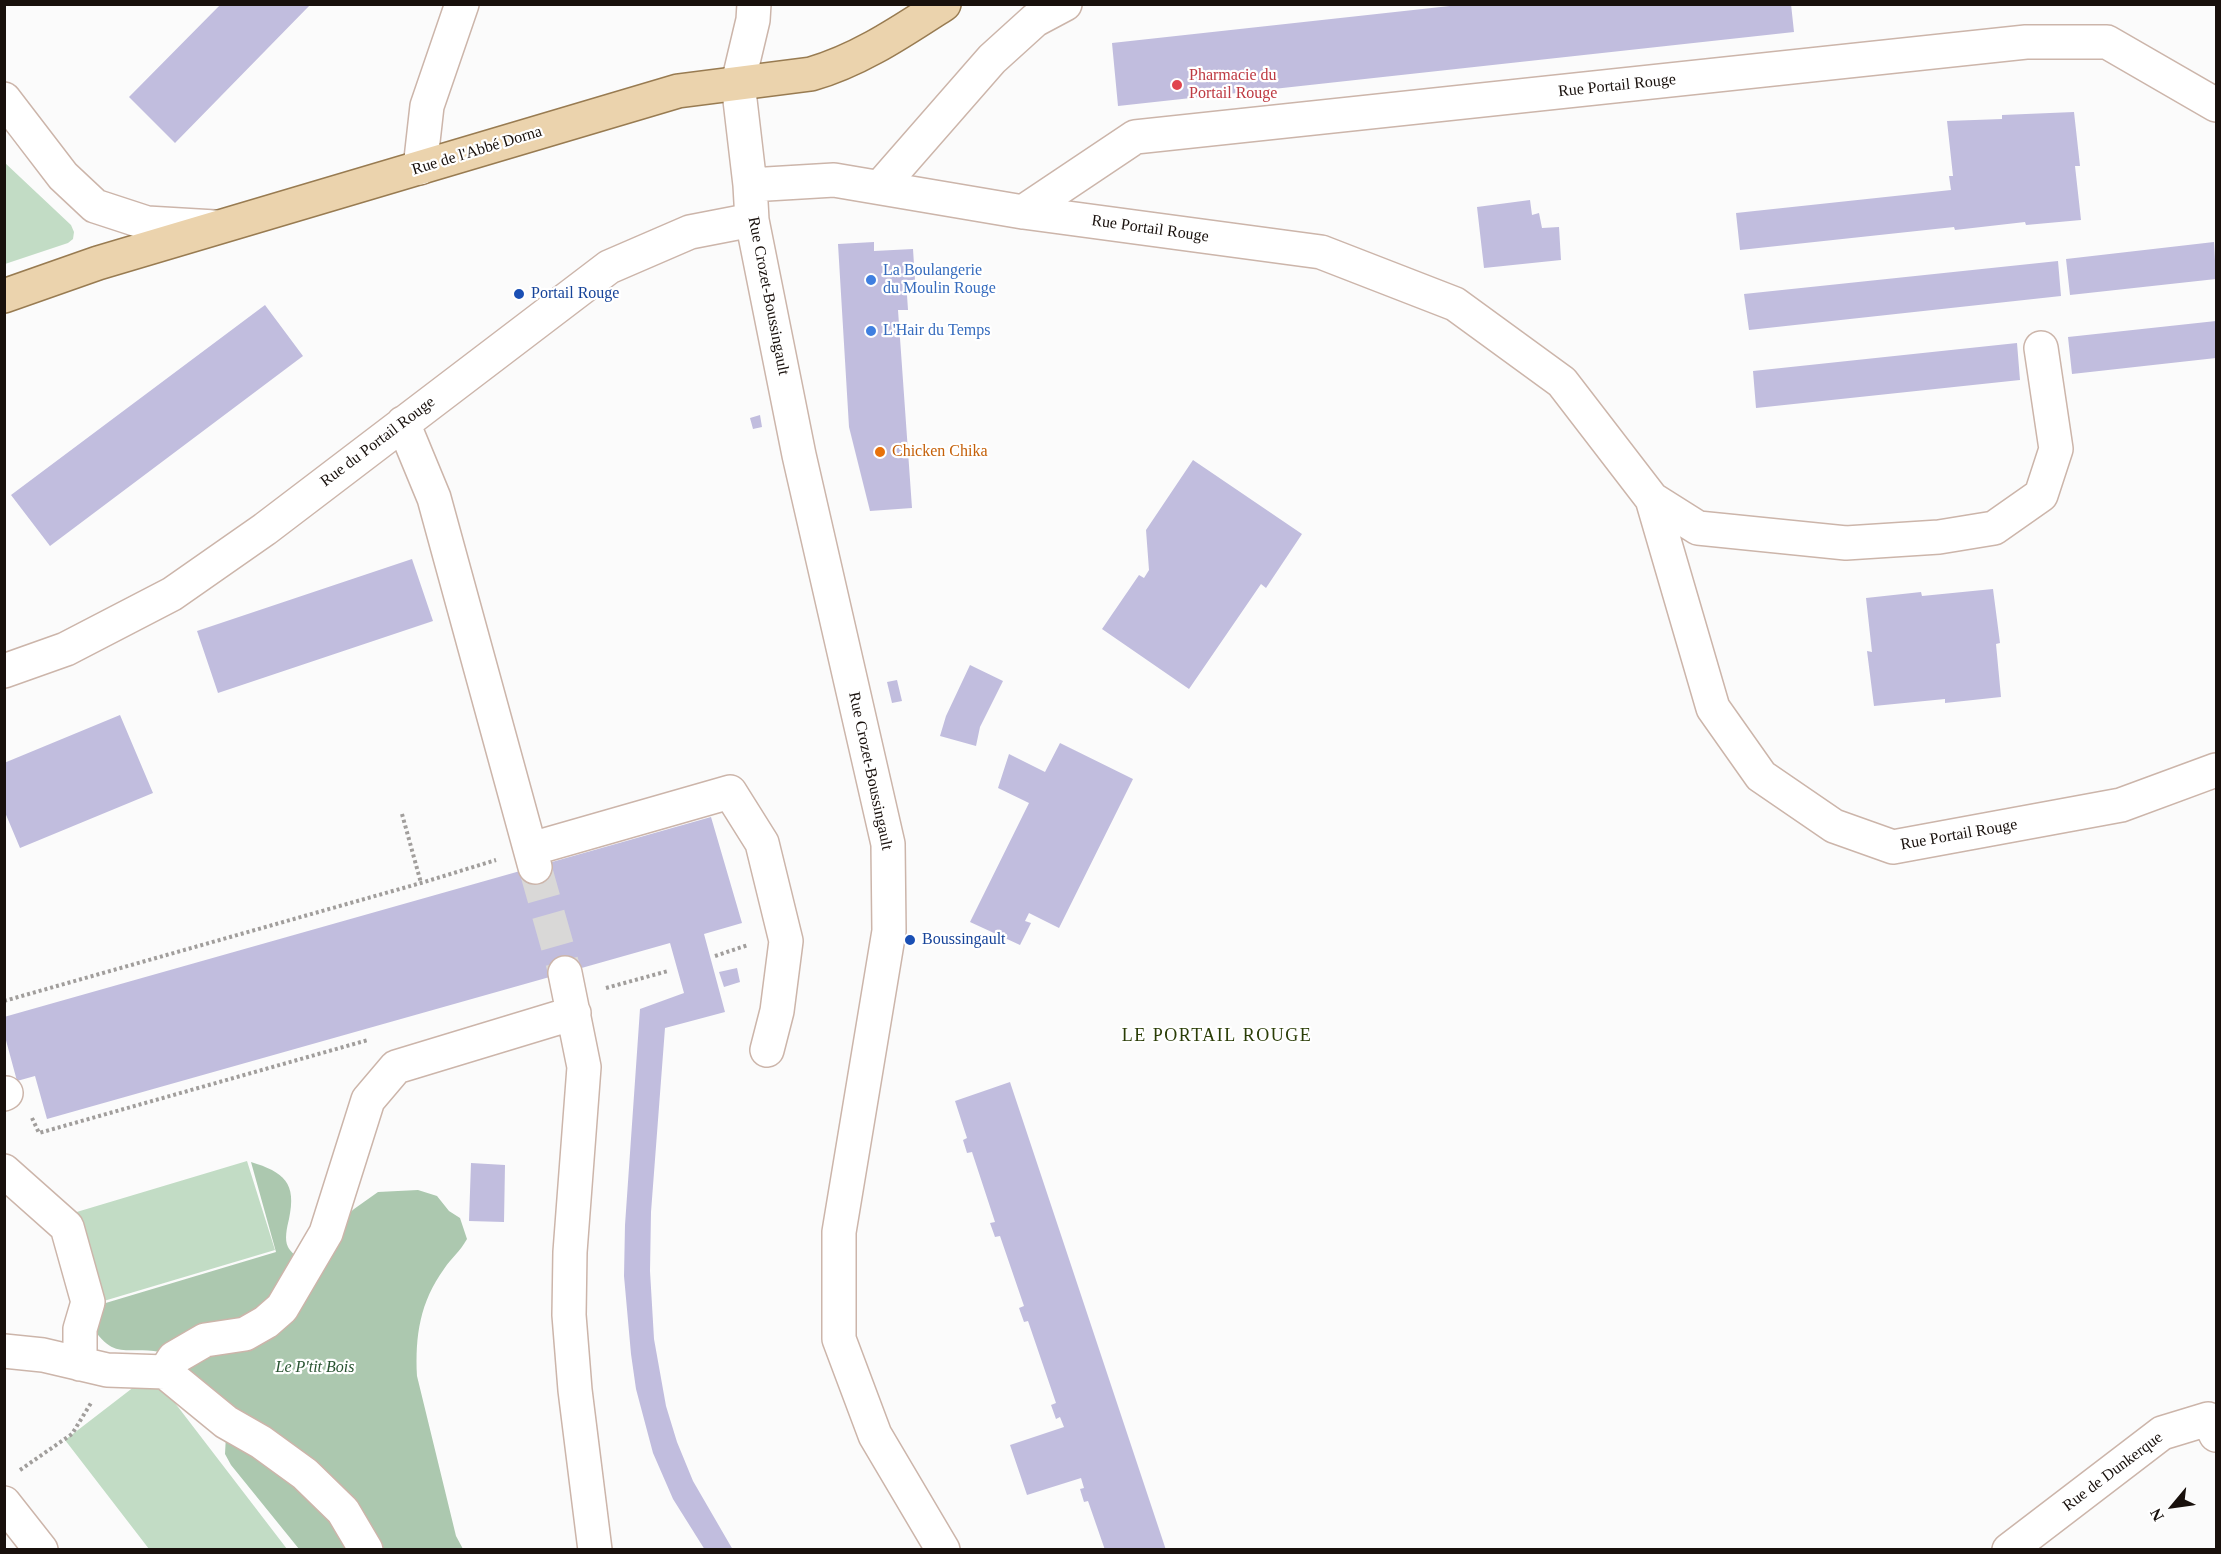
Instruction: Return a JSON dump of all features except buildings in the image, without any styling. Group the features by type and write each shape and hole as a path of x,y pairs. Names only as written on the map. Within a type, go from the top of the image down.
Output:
{"main road":[{"name":"Rue de l'Abbé Dorna","path":"4,296 98,263 678,91 811,74 825,70 877,46 944,4"}],"street":[{"path":"420,168 427,106 462,4"},
{"name":"Rue Crozet-Boussingault","path":"754,4 753,20 738,83 752,220 799,455 888,844 889,930 839,1232 839,1339 875,1435 942,1550"},
{"path":"881,186 992,58 1035,20 1065,4"},
{"name":"Rue Portail Rouge","path":"1023,212 1135,137 2026,42 2107,42 2217,105"},
{"name":"Rue de l'Abbé Dorna","path":"4,99 63,176 95,206 147,223 217,227"},
{"name":"Rue Portail Rouge","path":"750,185 834,180 881,186 1023,212 1321,252 1455,304 1562,382 1652,499 1698,528 1846,543 1939,537 1995,528 2041,495 2056,449 2041,348"},
{"name":"Rue du Portail Rouge","path":"4,670 66,649 172,594 265,529 609,267 690,232 752,220"},
{"path":"404,423 434,498 533,858 730,792 762,843 786,940 777,1011 767,1050"},
{"name":"Rue Portail Rouge","path":"1652,499 1713,708 1761,776 1833,826 1893,847 2121,805 2217,770"},
{"path":"165,1372 174,1358 205,1340 245,1334 266,1322 282,1308 326,1233 368,1100 396,1067 570,995 584,1067 570,1252 569,1315 588,1544"},
{"path":"4,1171 67,1227 88,1302 80,1329 93,1367"},
{"path":"4,1351 43,1355 93,1367 165,1372 226,1422 261,1442 305,1474 343,1511 366,1550"},
{"name":"Rue de Dunkerque","path":"2009,1550 2162,1432 2208,1419 2217,1434"},
{"path":"9,1489 41,1550"}],"path":[{"path":"402,814 421,883"},
{"path":"4,1001 421,883 484,863"},
{"path":"715,956 755,943"},
{"path":"570,995 668,971"},
{"path":"5,1094 21,1094 39,1133 376,1038"},
{"path":"9,1489 72,1434 90,1407 93,1367"}],"green space":[{"path":"4,162 71,225 74,232 73,239 68,243 5,264"},
{"path":"247,1161 275,1250 97,1303 70,1214"},
{"name":"Le P'tit Bois","path":"251,1162 280,1175 289,1188 291,1207 286,1241 298,1258 354,1209 378,1192 418,1190 437,1196 449,1211 460,1218 467,1239 436,1281 424,1307 418,1333 417,1376 456,1536 463,1549 299,1549 231,1465 225,1454 226,1435 160,1352 114,1348 99,1336 91,1325 99,1305 276,1252"},
{"path":"152,1373 287,1549 149,1549 65,1440"}],"tunnel":[{"path":"535,867 565,973"}],"place":[{"name":"Pharmacie du Portail Rouge","path":"1177,85"},
{"name":"La Boulangerie du Moulin Rouge","path":"871,280"},
{"name":"Portail Rouge","path":"519,294"},
{"name":"L'Hair du Temps","path":"871,331"},
{"name":"Chicken Chika","path":"880,452"},
{"name":"Boussingault","path":"910,940"}],"district":[{"name":"LE PORTAIL ROUGE","path":"1217,1036"}]}
